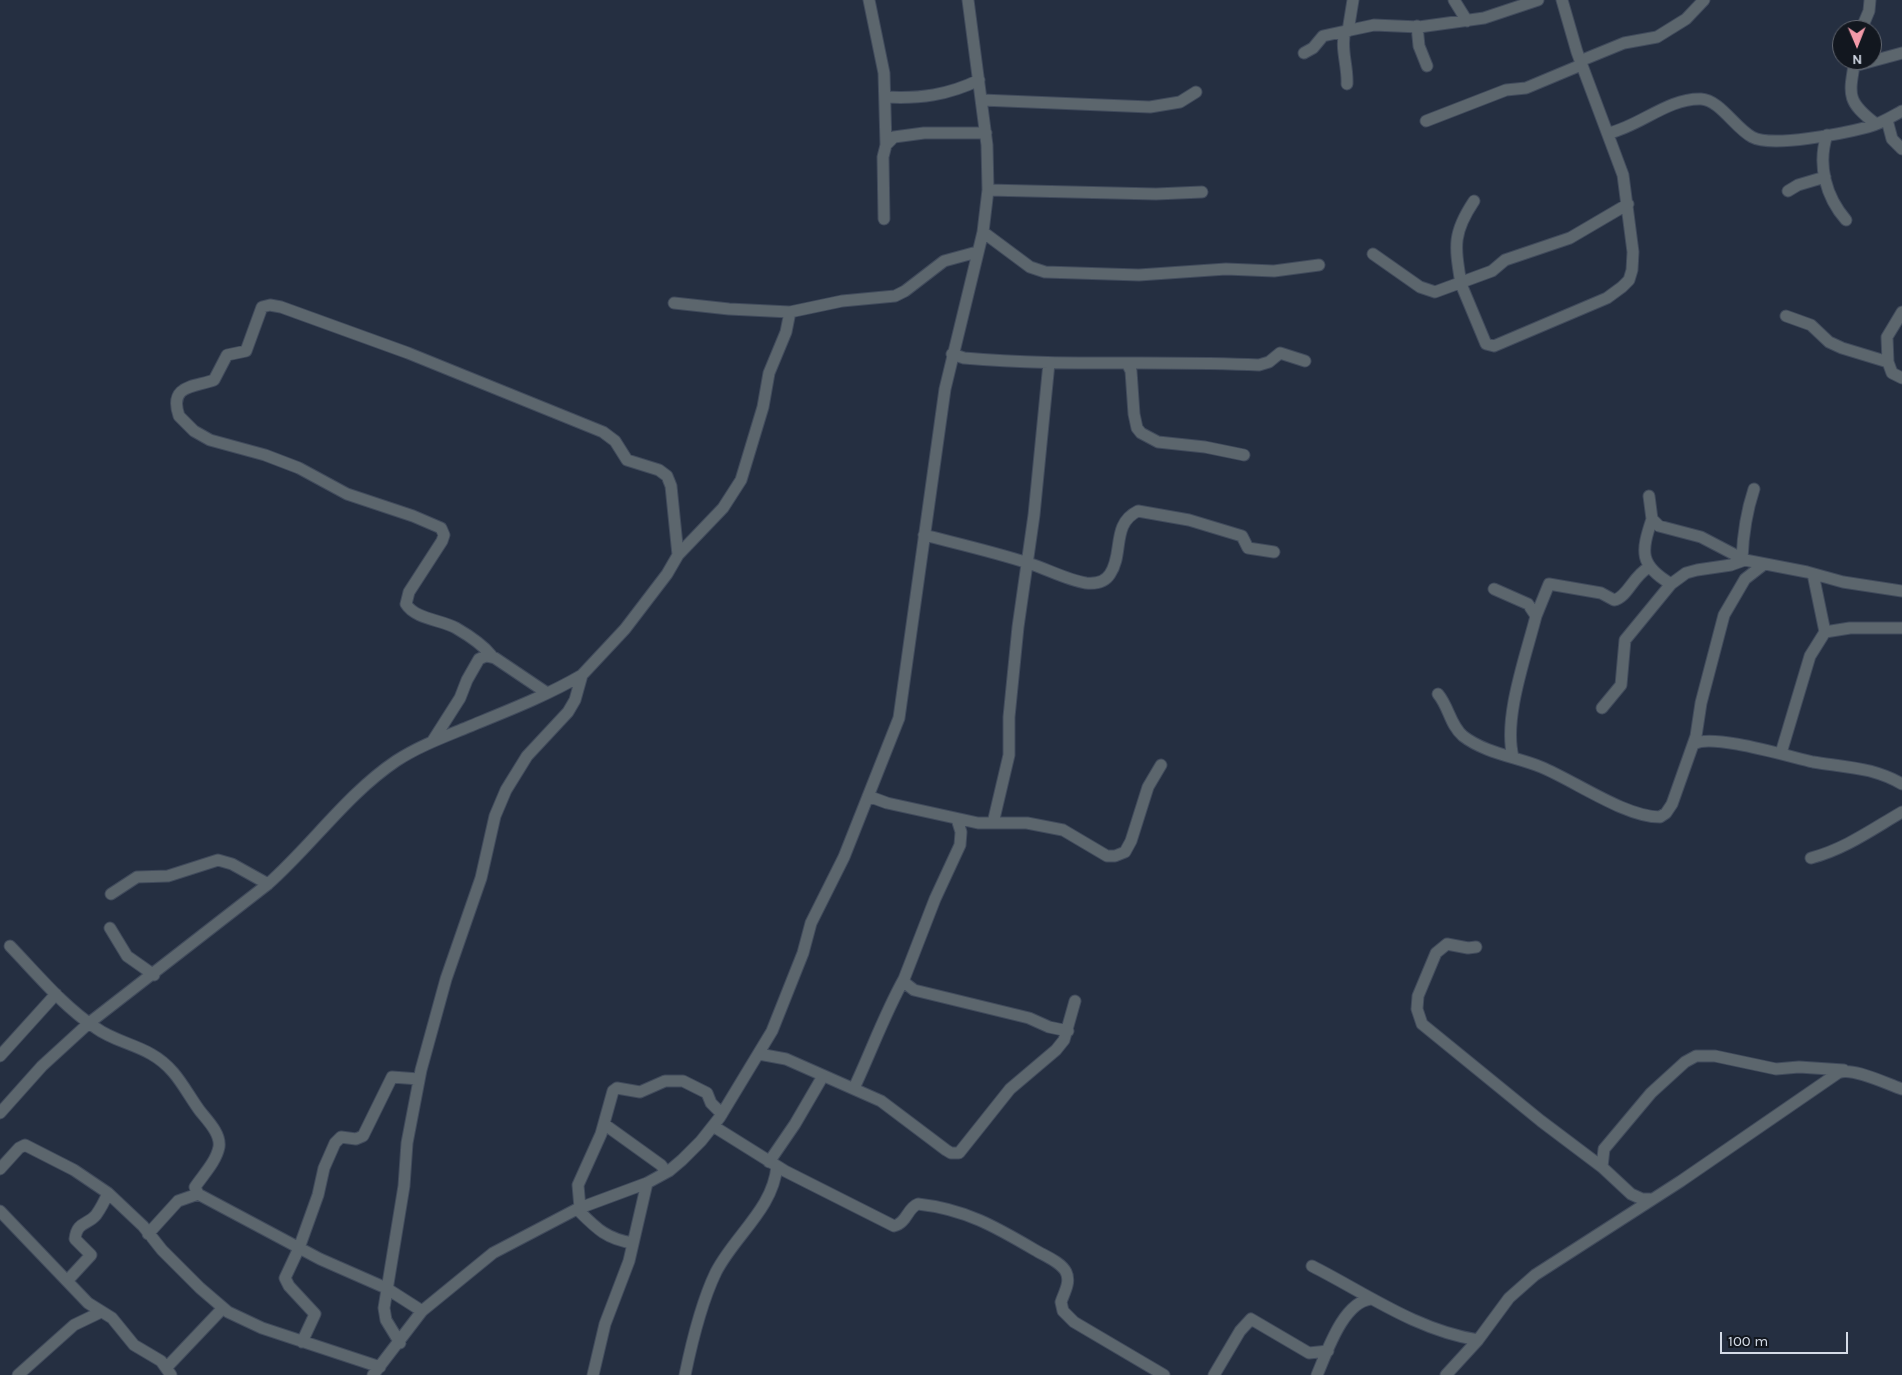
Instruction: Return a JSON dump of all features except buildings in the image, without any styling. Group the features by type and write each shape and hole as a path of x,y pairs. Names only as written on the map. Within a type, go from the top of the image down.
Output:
{"street":[{"path":"870,0 884,73 886,145 883,157 884,219"},
{"path":"0,1169 19,1148 25,1145 74,1170 108,1193 200,1288 223,1308 249,1323 377,1371 422,1311 493,1254 579,1208 647,1183 666,1172 701,1141 722,1114 759,1054 782,1009 812,923 844,857 899,718 924,535 952,354 983,232 988,190 986,133 968,0"},
{"path":"1347,84 1348,70 1343,45 1353,0"},
{"path":"1454,0 1467,21"},
{"path":"1304,53 1313,48 1323,36 1386,24 1417,26 1467,21 1509,11 1538,0"},
{"path":"1474,201 1462,219 1456,234 1461,284 1486,344 1490,346 1502,343 1607,298 1629,280 1632,270 1628,204 1623,175 1609,133 1581,63 1562,0"},
{"path":"1426,121 1506,90 1526,88 1624,43 1657,37 1686,19 1704,0"},
{"path":"1865,20 1869,12 1870,0"},
{"path":"1417,26 1419,46 1427,66"},
{"path":"1882,57 1902,53"},
{"path":"1853,70 1850,82 1852,102 1856,108 1876,124"},
{"path":"885,97 930,97 952,91 979,80"},
{"path":"982,100 1150,108 1173,104 1196,92"},
{"path":"1609,133 1622,130 1683,102 1703,99 1718,107 1747,134 1759,140 1792,140 1827,135 1876,124 1902,111"},
{"path":"1887,120 1892,139 1902,148"},
{"path":"886,145 894,137 904,134 986,133"},
{"path":"1827,135 1823,152 1824,177 1834,206 1846,220"},
{"path":"1788,191 1798,185 1824,177"},
{"path":"988,190 1156,194 1202,192"},
{"path":"1373,254 1427,290 1435,292 1492,271 1505,260 1570,238 1628,204"},
{"path":"983,232 1030,267 1044,272 1139,275 1226,269 1274,271 1319,265"},
{"path":"674,303 729,309 790,312 842,300 894,296 906,291 944,261 977,252"},
{"path":"546,693 534,686 513,668 490,655 481,646 455,628 414,612 406,604 409,592 442,541 444,535 441,528 413,516 347,494 299,468 210,440 194,431 179,416 178,401 181,392 190,385 214,380 227,355 246,351 262,307 270,305 281,307 379,342 603,432 614,441 628,460 659,470 667,476 671,486 678,555"},
{"path":"0,1113 42,1066 89,1023 154,975 268,884 292,863 348,802 395,762 432,742 546,693 582,675 625,629 678,555 723,508 741,480 763,407 769,373 786,332 790,312"},
{"path":"1902,312 1887,337 1888,362 1892,373 1902,378"},
{"path":"1786,316 1811,325 1829,342 1842,348 1888,362"},
{"path":"952,354 964,358 1049,363 1167,362 1259,364 1269,362 1280,353 1305,361"},
{"path":"993,822 1008,763 1011,695 1038,480 1049,363"},
{"path":"1127,363 1131,371 1134,414 1137,428 1141,433 1158,442 1206,447 1244,455"},
{"path":"1744,560 1744,521 1754,488"},
{"path":"1649,496 1652,519 1645,553 1648,568 1671,584"},
{"path":"924,535 1027,562 1076,580 1099,582 1112,572 1119,537 1129,515 1138,511 1219,528 1242,536 1248,548 1274,552"},
{"path":"1652,519 1659,526 1701,537 1744,560 1843,582 1902,591"},
{"path":"1602,708 1621,685 1625,640 1671,584 1686,573 1731,565 1744,560"},
{"path":"1438,694 1446,702 1453,723 1461,734 1475,743 1541,767 1634,811 1660,817 1666,814 1672,804 1688,755 1694,744 1701,703 1724,615 1745,579 1762,565"},
{"path":"1513,757 1510,739 1523,667 1536,616 1548,584 1601,593 1614,600 1623,597 1633,579 1648,568"},
{"path":"1781,753 1810,656 1825,632 1813,574"},
{"path":"1494,589 1528,604 1536,616"},
{"path":"1825,632 1850,628 1902,628"},
{"path":"432,742 460,698 475,665 482,657 490,655"},
{"path":"400,1342 386,1320 384,1308 386,1288 400,1217 407,1143 419,1080 446,979 481,878 495,816 502,798 527,756 575,700 582,675"},
{"path":"1493,750 1510,739"},
{"path":"1694,744 1698,741 1715,741 1781,753 1812,761 1870,771 1902,784"},
{"path":"868,796 956,819 1027,823 1063,830 1107,856 1115,856 1125,852 1131,841 1148,787 1161,765"},
{"path":"1811,858 1834,852 1860,840 1902,812"},
{"path":"854,1088 896,993 904,980 935,899 960,845 961,832 956,819"},
{"path":"111,894 137,877 168,876 218,860 232,864 268,884"},
{"path":"110,928 127,956 154,975"},
{"path":"1476,947 1468,948 1447,944 1436,953 1418,996 1420,1020 1541,1121 1597,1164 1631,1194 1642,1199 1650,1199"},
{"path":"10,946 56,994 89,1023 106,1034 158,1058 183,1082 191,1098 218,1137 218,1150 195,1187 198,1194 299,1248 386,1288 422,1311"},
{"path":"904,980 906,985 914,990 1029,1018 1049,1027 1068,1031"},
{"path":"896,993 914,990"},
{"path":"0,1056 56,994"},
{"path":"759,1054 786,1059 854,1088 896,1111 951,1153 960,1153 1010,1089 1056,1050 1068,1031 1075,1001"},
{"path":"1597,1164 1603,1153 1651,1093 1685,1062 1696,1056 1715,1056 1776,1069 1799,1067 1834,1068 1902,1088"},
{"path":"1446,1375 1478,1340 1509,1298 1535,1275 1740,1142 1788,1105 1838,1073 1846,1070"},
{"path":"685,1375 690,1351 713,1278 729,1251 767,1200 774,1184 773,1164 823,1076"},
{"path":"302,1342 315,1314 289,1286 285,1278 299,1248 318,1195 324,1168 337,1139 363,1136 392,1077 419,1080"},
{"path":"633,1243 618,1241 602,1232 579,1208 578,1185 604,1124 613,1092 618,1088 640,1092 665,1081 683,1081 702,1089 722,1114"},
{"path":"604,1124 661,1165 666,1172"},
{"path":"713,1126 773,1164 894,1226 900,1224 914,1206 918,1204 965,1213 999,1228 1059,1264 1067,1273 1068,1283 1061,1302 1066,1316 1133,1359 1163,1375"},
{"path":"592,1375 605,1324 626,1272 647,1183"},
{"path":"67,1282 91,1255 75,1239 76,1233 82,1223 95,1216 108,1193"},
{"path":"148,1234 178,1201 198,1194"},
{"path":"0,1211 67,1282 101,1312 118,1324 138,1348 156,1356 169,1372 223,1308"},
{"path":"1312,1266 1371,1299 1432,1328 1478,1340"},
{"path":"1317,1375 1349,1312 1361,1300 1371,1299"},
{"path":"18,1375 74,1325 101,1312"},
{"path":"1214,1375 1240,1331 1251,1319 1309,1353 1328,1351"}]}
